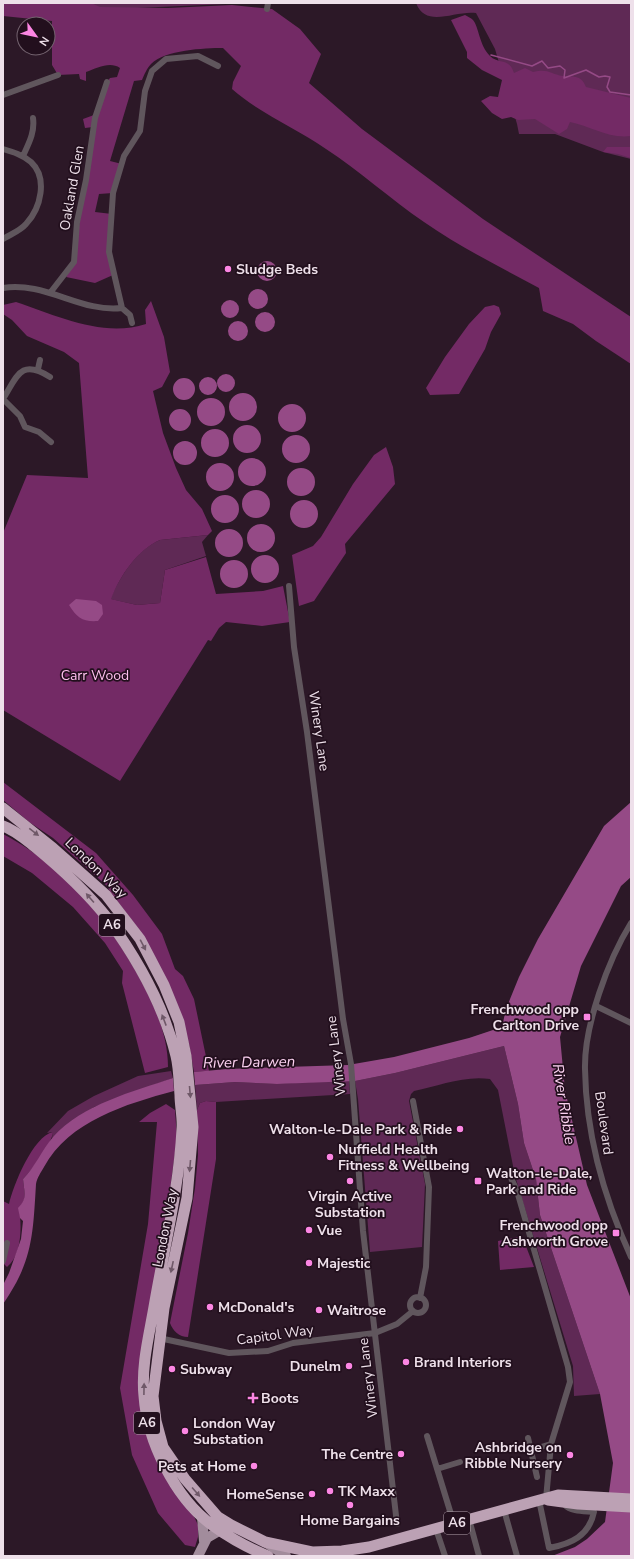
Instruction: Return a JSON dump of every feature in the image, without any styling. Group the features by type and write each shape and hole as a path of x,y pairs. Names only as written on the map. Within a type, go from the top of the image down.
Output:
{"highway":[{"name":"London Way","path":"3,808 53,848 106,895 140,939 164,985 179,1022 188,1127 188,1198 164,1308 154,1336 143,1395 147,1422 156,1446 170,1475 188,1502 219,1530 248,1548 268,1556"},
{"name":"London Way","path":"3,826 22,837 76,882 123,940 148,980 166,1026 182,1057"},
{"name":"London Way","path":"154,1336 153,1396 156,1421 163,1447 184,1479 218,1517 265,1542 312,1552 342,1551 369,1547"},
{"name":"A6","path":"344,1556 369,1547 558,1495 607,1501 631,1507"},
{"name":"A6","path":"542,1500 563,1502 631,1499"}],"main road":[{"path":"198,1556 204,1541 202,1516"},
{"path":"204,1541 219,1530 231,1525"},
{"path":"265,1542 286,1556"}],"street":[{"path":"132,323 130,315 122,308 109,252 113,193 124,156 140,131 145,91 152,71 166,59 198,56 218,66"},
{"path":"3,96 58,75"},
{"name":"Oakland Glen","path":"50,292 74,262 77,222 86,180 95,118 107,82"},
{"path":"23,156 32,136 34,127 32,118"},
{"path":"3,149 23,156 31,162 39,172 42,182 32,215 26,224 3,239"},
{"path":"3,288 31,288 50,292 94,308 107,310 122,308"},
{"path":"38,369 40,360"},
{"path":"50,377 38,369 23,370 19,372 3,399 20,416 27,429 39,432 51,442"},
{"path":"23,435 27,429"},
{"name":"Winery Lane","path":"289,586 294,647 307,732 343,1019 351,1066 364,1231 397,1524"},
{"name":"Boulevard","path":"631,923 613,956 596,1006 586,1055 585,1070 590,1129 603,1183 631,1257"},
{"path":"596,1006 631,1023"},
{"name":"Capitol Way","path":"413,1101 429,1187 426,1267 420,1298"},
{"path":"512,1178 568,1367 570,1382 551,1444 542,1500 549,1548 564,1545 579,1538 589,1525 594,1512 567,1508 563,1502"},
{"path":"3,1261 7,1243"},
{"name":"Capitol Way","path":"415,1298 420,1298 425,1302 424,1309 418,1313 413,1311 410,1307 411,1301 415,1298"},
{"name":"Capitol Way","path":"154,1336 229,1353 268,1351 294,1343 375,1333 396,1324 413,1311"},
{"path":"427,1436 454,1524"},
{"path":"528,1438 537,1477"},
{"path":"531,1450 551,1444"},
{"path":"437,1469 460,1462"},
{"path":"504,1510 517,1556"},
{"path":"469,1519 479,1556"},
{"path":"436,1529 445,1556"}],"shaded area":[{"path":"93,3 248,3 92,10"},
{"path":"416,3 631,3 631,159 603,152 555,134 519,134 495,49 476,13 434,17 421,11"},
{"path":"208,535 202,542 206,556 165,570 160,603 137,605 110,599 124,573 137,557 151,544 160,540"},
{"path":"504,1046 518,1104 524,1143 536,1179 540,1215 600,1394 574,1396 573,1366 515,1176 498,1090 490,1079 471,1078 414,1091 411,1094 409,1101 425,1184 422,1247 370,1252 358,1099 355,1081 395,1073"},
{"path":"171,1071 173,1078 94,1107 52,1138 53,1132 47,1133 68,1111 94,1096 138,1076"},
{"path":"349,1080 350,1094 216,1102 206,1101 200,1103 197,1110 195,1085 235,1082 277,1084"}],"green space":[{"path":"3,3 91,3 100,7 168,8 232,5 272,9 300,29 321,54 309,83 362,129 483,219 631,317 631,364 573,324 543,311 539,288 452,240 411,213 339,158 314,141 243,98 232,89 233,82 241,66 223,48 196,49 165,56 157,59 151,64 142,80 134,81 110,161 122,164 113,193 99,194 95,212 112,214 109,252 113,275 95,283 66,277 74,262 93,127 85,128 83,119 94,115 107,82 110,78 117,77 120,68 108,65 86,72 86,81 80,79 79,74 58,75 52,65 52,56 56,56 56,16 16,16 16,17 3,16"},
{"path":"465,15 472,19 475,23 486,52 493,59 507,63 512,68 514,73 525,68 533,72 546,71 580,79 586,87 631,98 631,136 615,136 570,122 567,129 559,134 535,119 518,120 511,117 502,119 492,113 481,101 490,96 498,97 502,80 482,70 467,58 467,52 451,20"},
{"path":"607,147 631,147 631,158 603,152"},
{"name":"Carr Wood","path":"151,301 164,337 170,372 162,387 153,391 163,433 186,490 202,509 212,531 208,535 160,540 152,544 137,557 124,573 111,599 137,605 160,603 165,570 206,557 216,594 263,591 283,586 290,622 262,626 226,622 219,628 211,641 208,640 120,781 3,710 3,533 27,475 88,478 79,363 64,352 27,336 12,320 3,314 3,305 16,302 81,324 97,327 130,328 146,324 145,310"},
{"path":"494,305 499,307 501,314 491,332 485,349 459,394 430,395 426,388 445,357 469,324 485,307"},
{"path":"386,447 393,467 395,484 345,544 346,553 314,601 299,606 292,555 313,546 321,537 353,484 374,455"},
{"path":"3,782 96,853 133,895 162,934 175,969 183,976 194,999 209,1071 194,1072 189,1044 140,931 107,886 53,838 29,822 3,800"},
{"path":"3,834 30,850 56,870 91,904 101,916 128,958 152,1002 164,1034 168,1067 145,1073 122,983 123,971 105,943 73,907 32,873 3,856"},
{"path":"206,1101 216,1102 216,1159 188,1337 177,1333 170,1323 188,1233 195,1188 198,1155 197,1110 200,1103"},
{"path":"166,1104 175,1110 177,1138 141,1404 198,1525 198,1537 195,1547 185,1545 158,1513 132,1455 120,1388 148,1224 157,1122 139,1122 150,1113"},
{"path":"53,1132 45,1150 23,1179 25,1195 24,1201 19,1208 20,1240 16,1255 7,1267 3,1263 3,1201 9,1204 19,1174 31,1152 38,1142"},
{"path":"522,1236 534,1267 500,1270 498,1241"}],"water":[{"path":"267,261 274,264 277,271 274,278 267,281 260,278 257,271 260,264"},
{"path":"258,289 265,292 268,299 265,306 258,309 251,306 248,299 251,292"},
{"path":"226,300 234,300 239,305 237,316 234,318 226,318 221,313 221,305"},
{"path":"265,312 272,315 275,322 272,329 265,332 258,329 255,322 258,315"},
{"path":"238,321 245,324 248,331 245,338 238,341 231,338 228,331 231,324"},
{"path":"226,374 232,377 235,383 232,389 226,392 220,389 217,383 220,377"},
{"path":"208,377 214,380 217,386 214,392 208,395 202,392 199,386 202,380"},
{"path":"184,378 192,381 195,389 192,397 184,400 176,397 173,389 176,381"},
{"path":"243,393 253,397 257,407 253,417 243,421 233,417 229,407 233,397"},
{"path":"211,398 221,402 225,412 221,422 211,426 201,422 197,412 201,402"},
{"path":"292,404 302,408 306,418 302,428 292,432 282,428 278,418 282,408"},
{"path":"176,409 184,409 191,416 191,424 184,431 176,431 169,424 169,416"},
{"path":"247,425 257,429 261,439 257,449 247,453 237,449 233,439 237,429"},
{"path":"215,429 225,433 229,443 225,453 215,457 205,453 201,443 205,433"},
{"path":"296,435 306,439 310,449 306,459 296,463 286,459 282,449 286,439"},
{"path":"185,441 190,442 196,448 196,458 190,464 185,465 180,464 174,458 173,453 174,448 180,442"},
{"path":"252,458 262,462 266,472 262,482 252,486 242,482 238,472 242,462"},
{"path":"220,463 230,467 234,477 230,487 220,491 210,487 206,477 210,467"},
{"path":"301,468 311,472 315,482 311,492 301,496 291,492 287,482 291,472"},
{"path":"256,490 266,494 270,504 266,514 256,518 246,514 242,504 246,494"},
{"path":"225,495 235,499 239,509 235,519 225,523 215,519 211,509 215,499"},
{"path":"304,500 314,504 318,514 314,524 304,528 294,524 290,514 294,504"},
{"path":"261,524 271,528 275,538 271,548 261,552 251,548 247,538 251,528"},
{"path":"229,529 239,533 243,543 239,553 229,557 219,553 215,543 219,533"},
{"path":"265,555 275,559 279,569 275,579 265,583 255,579 251,569 255,559"},
{"path":"234,560 244,564 248,574 244,584 234,588 224,584 220,574 224,564"},
{"path":"76,599 96,601 102,605 103,614 98,621 84,620 75,613 69,605"},
{"name":"River Ribble","path":"631,802 631,877 621,886 581,966 560,1037 565,1090 587,1185 631,1299 631,1556 552,1556 575,1547 587,1539 605,1522 613,1463 600,1394 540,1215 536,1179 524,1143 518,1104 504,1046 395,1073 355,1081 277,1084 235,1082 195,1085 194,1072 227,1069 348,1065 394,1057 469,1038 502,1027 506,1009 519,977 538,939 604,826"},
{"path":"173,1078 174,1091 137,1102 100,1117 83,1126 55,1151 38,1177 30,1247 13,1289 3,1304 3,1285 9,1273 21,1239 23,1221 20,1218 18,1208 24,1198 23,1179 49,1142 65,1126 93,1108 125,1094"}],"waterway":[{"path":"491,55 532,66 542,61 548,68 560,66 565,70 564,78 586,70 599,77 610,77 607,87 610,92 631,95"}],"place":[{"name":"Sludge Beds","path":"228,269"},
{"name":"Frenchwood opp Carlton Drive","path":"587,1017"},
{"name":"Walton-le-Dale Park & Ride","path":"460,1129"},
{"name":"Nuffield Health Fitness & Wellbeing","path":"330,1157"},
{"name":"Virgin Active Substation","path":"350,1181"},
{"name":"Walton-le-Dale, Park and Ride","path":"478,1181"},
{"name":"Vue","path":"309,1230"},
{"name":"Frenchwood opp Ashworth Grove","path":"616,1233"},
{"name":"Majestic","path":"309,1263"},
{"name":"McDonald's","path":"210,1307"},
{"name":"Waitrose","path":"319,1310"},
{"name":"Brand Interiors","path":"406,1362"},
{"name":"Dunelm","path":"349,1366"},
{"name":"Subway","path":"172,1369"},
{"name":"Boots","path":"253,1398"},
{"name":"London Way Substation","path":"185,1431"},
{"name":"The Centre","path":"401,1454"},
{"name":"Ashbridge on Ribble Nursery","path":"570,1455"},
{"name":"Pets at Home","path":"254,1466"},
{"name":"TK Maxx","path":"330,1491"},
{"name":"HomeSense","path":"312,1494"},
{"name":"Home Bargains","path":"350,1505"}],"water label":[{"name":"River Darwen","path":"249,1062"}]}
